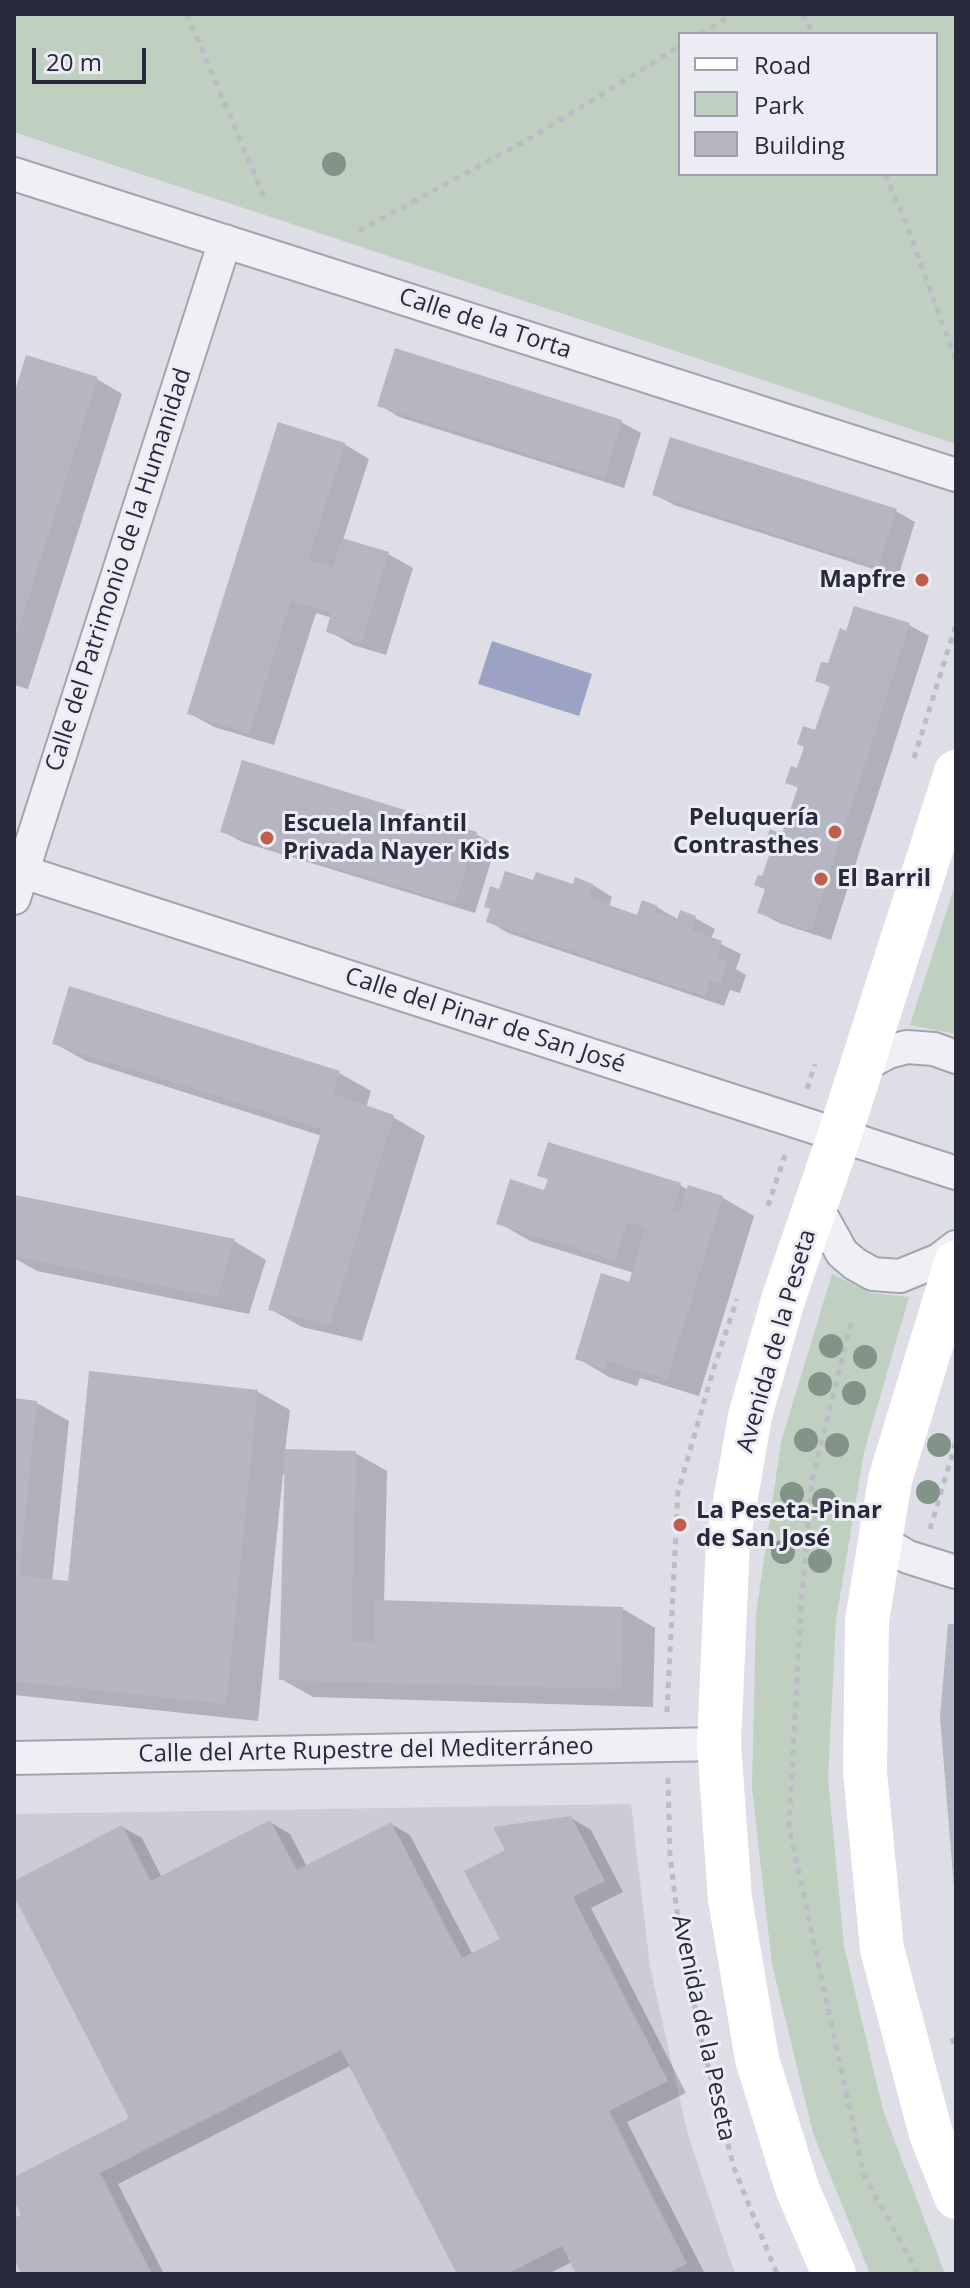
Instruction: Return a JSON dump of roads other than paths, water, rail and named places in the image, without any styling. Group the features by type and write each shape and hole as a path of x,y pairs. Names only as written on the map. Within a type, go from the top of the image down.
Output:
{"street":[{"name":"Calle de la Torta","path":"14,174 956,475"},
{"name":"Calle del Patrimonio de la Humanidad","path":"17,879 225,241"},
{"name":"Avenida de la Peseta","path":"834,2274 797,2188 757,2059 730,1899 719,1744 728,1542 750,1416 783,1300 839,1137 956,772"},
{"name":"Calle del Pinar de San José","path":"17,879 956,1173"},
{"path":"861,1067 888,1052 907,1047 934,1049 956,1057"},
{"name":"Avenida de la Peseta","path":"816,1206 842,1253 873,1274 900,1276 939,1260 956,1247"},
{"path":"956,1263 890,1480 879,1540 867,1621 865,1772 882,1949 931,2134 956,2197"},
{"path":"879,1540 908,1557 956,1572"},
{"name":"Calle del Arte Rupestre del Mediterráneo","path":"14,1758 719,1744"}],"water":[{"path":"492,641 592,674 579,716 478,684"}],"place":[{"name":"Mapfre","path":"922,580"},
{"name":"Peluquería Contrasthes","path":"835,832"},
{"name":"Escuela Infantil Privada Nayer Kids","path":"267,838"},
{"name":"El Barril","path":"821,879"},
{"name":"La Peseta-Pinar de San José","path":"680,1525"}]}
